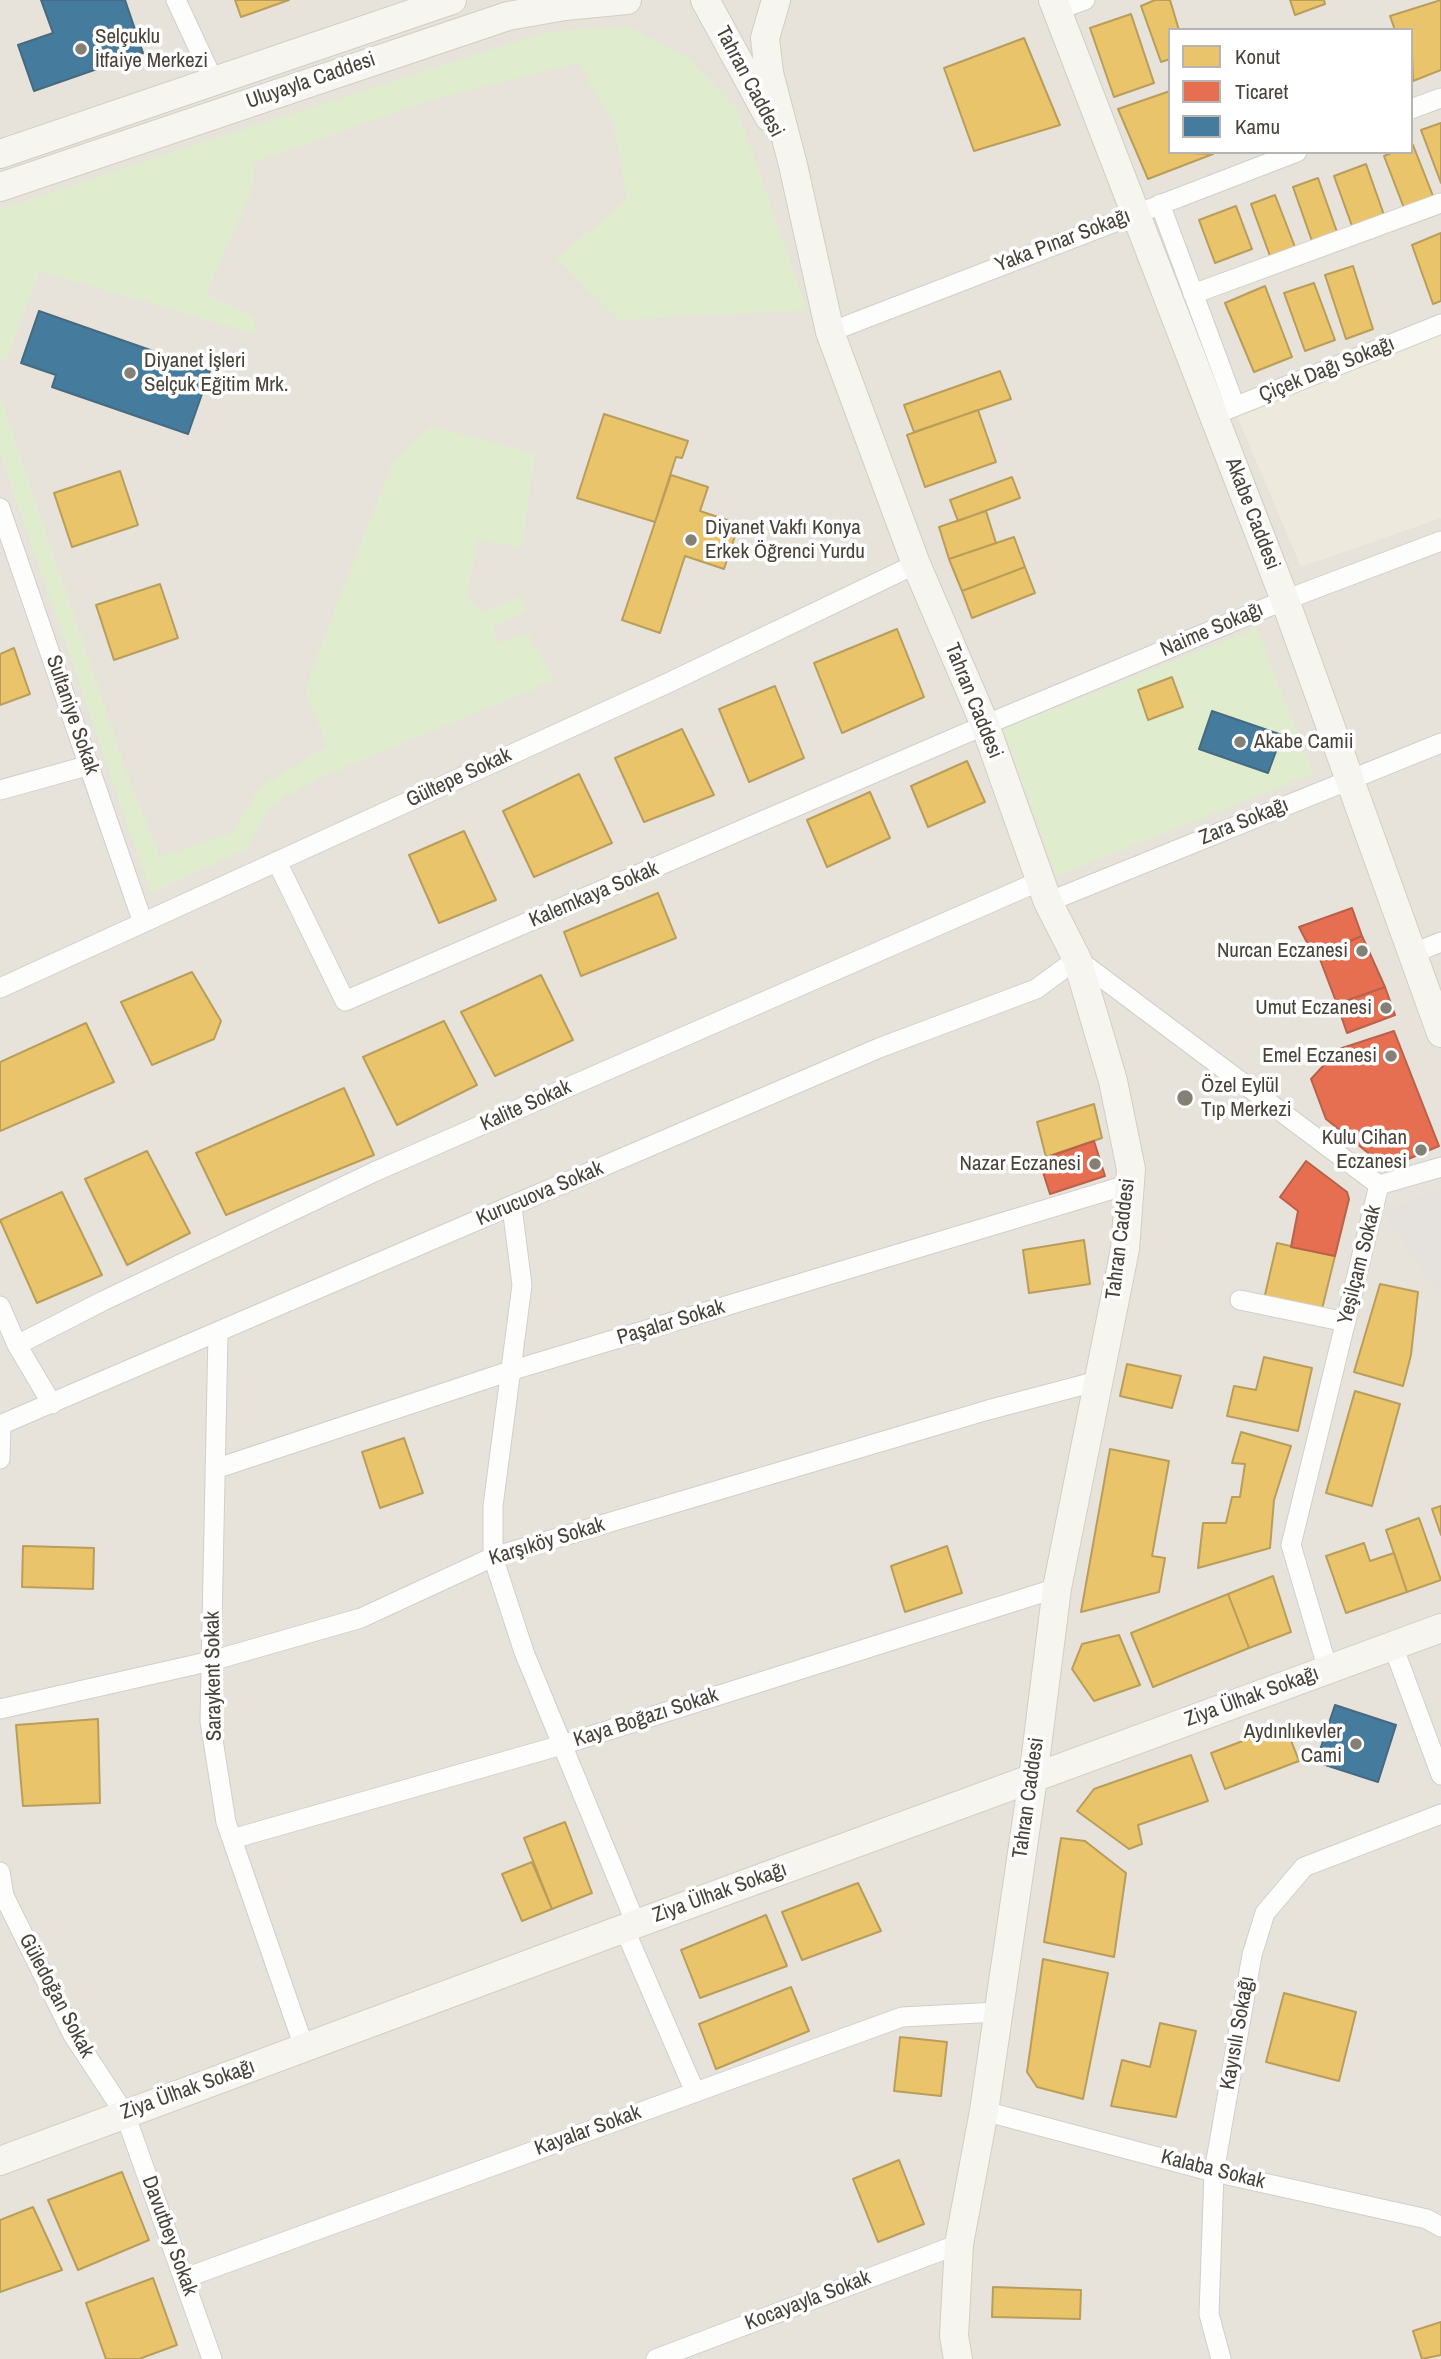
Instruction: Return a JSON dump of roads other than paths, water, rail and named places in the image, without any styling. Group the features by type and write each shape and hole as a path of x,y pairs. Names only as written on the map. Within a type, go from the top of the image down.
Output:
{"street":[{"path":"176,0 214,82"},
{"name":"Uluyayla Caddesi","path":"0,153 452,0"},
{"name":"Uluyayla Caddesi","path":"0,187 508,16 565,6 627,0"},
{"name":"Tahran Caddesi","path":"705,0 793,165"},
{"name":"Tahran Caddesi","path":"776,0 765,38 769,73 793,165 830,331 916,564 985,725 1044,891 1077,959 1113,1081 1131,1169 1125,1249 1057,1588 984,2111 959,2244 954,2336 958,2359"},
{"path":"1055,5 1085,0"},
{"name":"Akabe Caddesi","path":"1055,5 1147,209 1224,411 1285,600 1441,1033"},
{"path":"1413,108 1441,98"},
{"name":"Yaka Pınar Sokağı","path":"830,331 1292,154"},
{"path":"1193,294 1441,204"},
{"path":"1147,209 1193,294 1224,411"},
{"name":"Çiçek Dağı Sokağı","path":"1224,411 1441,324"},
{"name":"Sultaniye Sokak","path":"0,508 143,923"},
{"name":"Naime Sokağı","path":"985,725 1285,600 1441,541"},
{"name":"Gültepe Sokak","path":"0,988 668,683 916,564"},
{"name":"Kalemkaya Sokak","path":"276,862 345,1001 985,725"},
{"name":"Zara Sokağı","path":"1044,891 1441,743"},
{"path":"0,790 90,765"},
{"name":"Kalite Sokak","path":"17,1345 374,1172 1044,891"},
{"path":"1414,953 1441,942"},
{"name":"Yeşilçam Sokak","path":"1077,959 1380,1185 1291,1545 1328,1670"},
{"name":"Kurucuova Sokak","path":"1,1425 879,1048 1036,989 1077,959"},
{"path":"1380,1185 1441,1167"},
{"name":"Paşalar Sokak","path":"215,1469 510,1371 1129,1184"},
{"path":"512,1207 522,1285 493,1506 493,1557 524,1652 695,2092"},
{"path":"1240,1300 1346,1322"},
{"path":"0,1306 17,1345 52,1404"},
{"name":"Saraykent Sokak","path":"218,1334 210,1721 226,1822 304,2047"},
{"name":"Karşıköy Sokak","path":"0,1709 211,1661 361,1618 493,1557 988,1410 1098,1381"},
{"path":"0,1459 1,1425"},
{"name":"Kaya Boğazı Sokak","path":"232,1839 562,1745 1057,1588"},
{"name":"Ziya Ülhak Sokağı","path":"0,2161 1441,1628"},
{"path":"1393,1646 1441,1775"},
{"name":"Kayısılı Sokağı","path":"1221,2359 1209,2314 1214,2172 1252,1955 1265,1913 1304,1867 1441,1814"},
{"name":"Güledoğan Sokak","path":"0,1872 4,1896 73,2035 125,2114"},
{"name":"Kayalar Sokak","path":"185,2278 902,2017 997,2012"},
{"name":"Kalaba Sokak","path":"984,2111 1214,2172 1427,2219 1441,2227"},
{"name":"Davutbey Sokak","path":"125,2114 212,2359"},
{"name":"Kocayayla Sokak","path":"656,2359 959,2244"}],"place":[{"name":"Selçuklu İtfaiye Merkezi","path":"81,49"},
{"name":"Diyanet İşleri Selçuk Eğitim Mrk.","path":"130,373"},
{"name":"Diyanet Vakfı Konya Erkek Öğrenci Yurdu","path":"691,540"},
{"name":"Akabe Camii","path":"1240,742"},
{"name":"Nurcan Eczanesi","path":"1362,951"},
{"name":"Umut Eczanesi","path":"1386,1008"},
{"name":"Emel Eczanesi","path":"1391,1056"},
{"name":"Özel Eylül Tıp Merkezi","path":"1185,1098"},
{"name":"Kulu Cihan Eczanesi","path":"1421,1150"},
{"name":"Nazar Eczanesi","path":"1095,1164"},
{"name":"Aydınlıkevler Cami","path":"1356,1744"}]}
